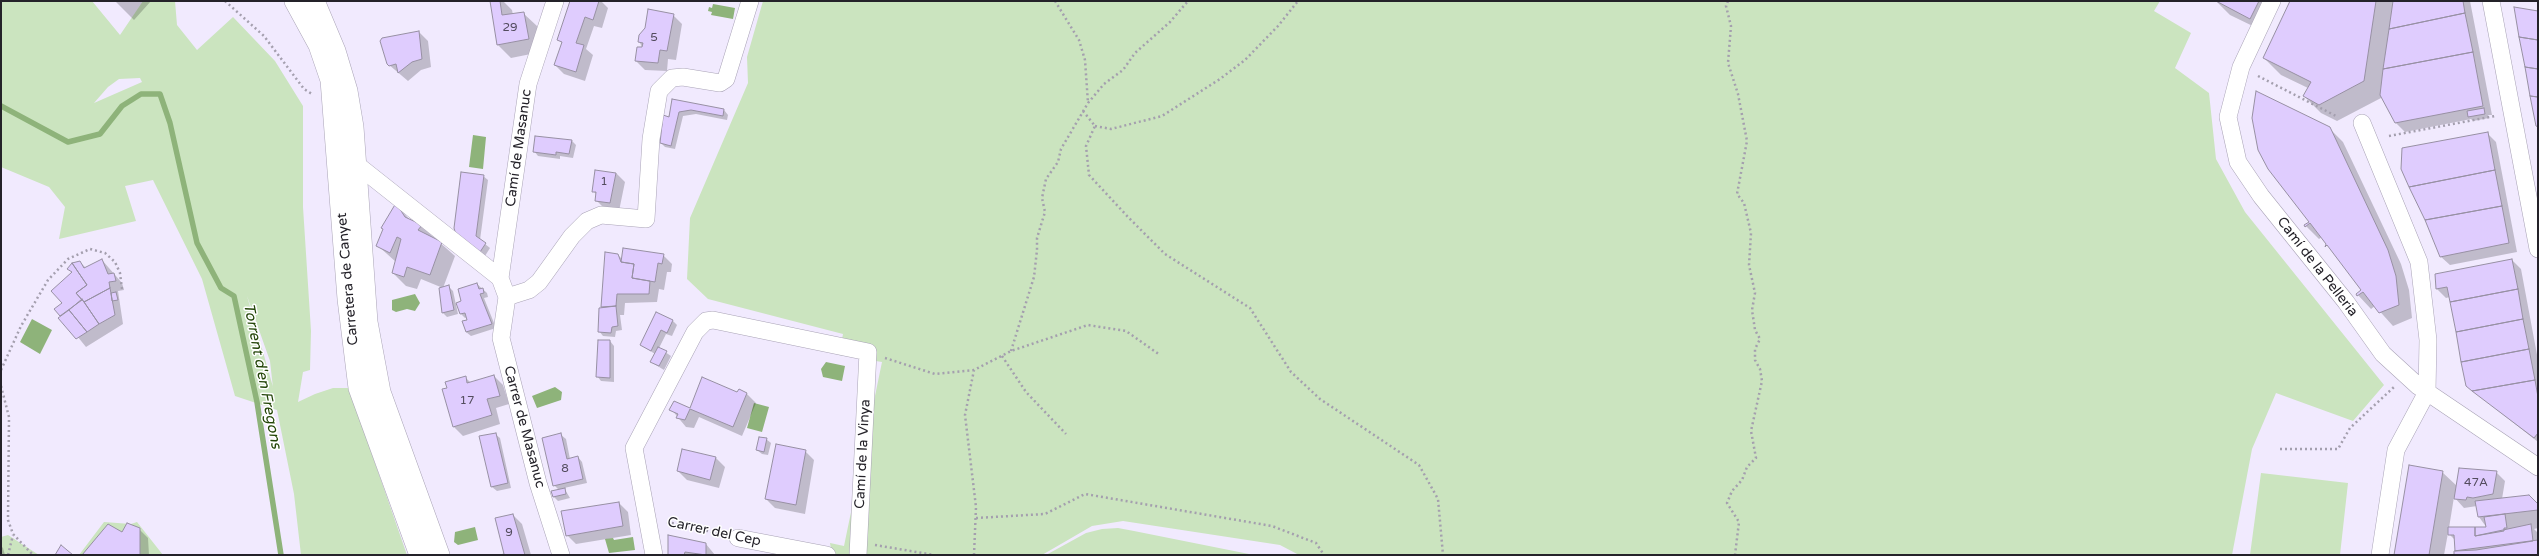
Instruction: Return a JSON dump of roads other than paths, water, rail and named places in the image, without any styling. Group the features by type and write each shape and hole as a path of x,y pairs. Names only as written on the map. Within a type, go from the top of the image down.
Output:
{"street":[{"name":"Carretera de Canyet","path":"295,1 306,24 319,45 331,80 331,106 344,222 349,306 359,388 420,555"},
{"name":"Carretera de Canyet","path":"314,1 336,52 347,91 356,164 367,322 380,392 439,555"},
{"name":"Camí de Masanuc","path":"500,278 528,84 555,1"},
{"path":"331,80 339,94 347,159 356,164 500,278 508,297 529,290 539,282 572,236 587,221 601,215 646,219 651,139 659,91 672,78 683,77 720,83 726,79 750,1"},
{"name":"Camí de la Pelleria","path":"2272,1 2241,67 2228,118 2238,162 2261,196 2383,354 2406,376 2427,392 2538,467"},
{"path":"2492,3 2538,249"},
{"path":"2362,123 2419,262 2428,340 2427,392 2396,450 2380,555"},
{"name":"Carrer de Masanuc","path":"508,297 501,338 538,483 561,555"},
{"name":"Camí de la Vinya","path":"654,555 634,448 700,326 706,321 721,320 868,352 859,549"},
{"name":"Carrer del Cep","path":"738,538 828,555"}],"waterway":[{"name":"Torrent d'en Fregons","path":"1,106 68,142 100,134 122,106 141,94 160,94 170,123 197,243 221,288 234,296 257,402 281,555"}]}
